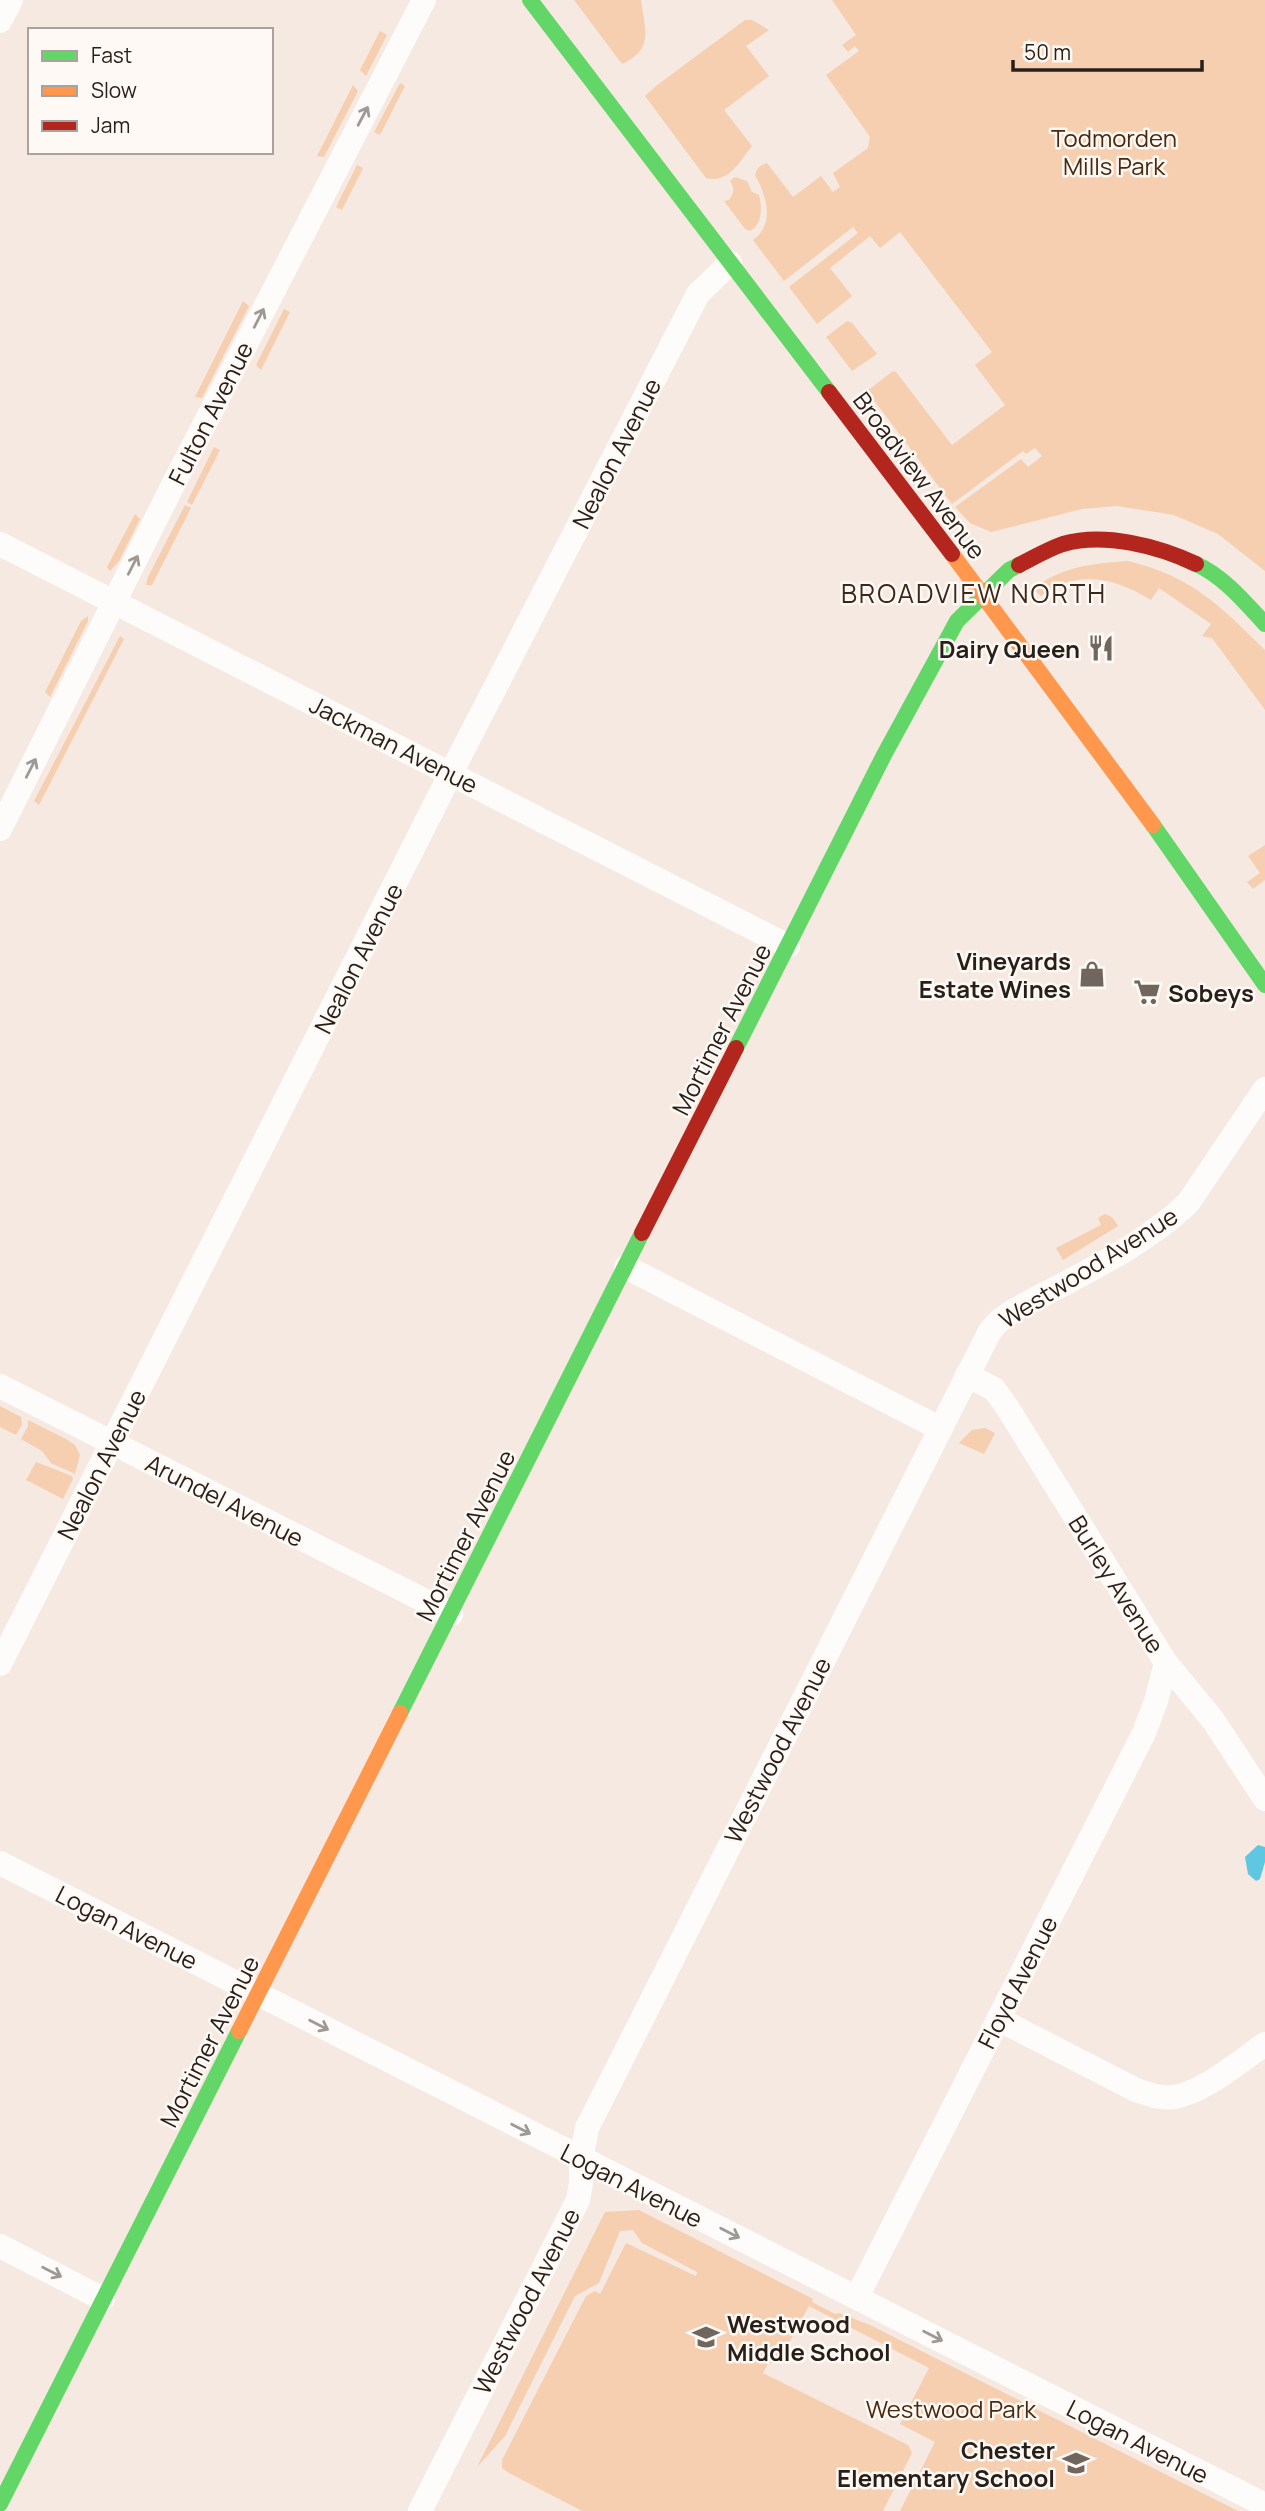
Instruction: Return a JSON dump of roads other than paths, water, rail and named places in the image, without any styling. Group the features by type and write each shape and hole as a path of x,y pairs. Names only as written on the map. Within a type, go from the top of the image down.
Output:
{"street":[{"path":"0,21 10,0"},
{"name":"Fulton Avenue","path":"0,829 424,0"},
{"name":"Broadview Avenue","path":"530,0 1139,804 1265,985"},
{"name":"Nealon Avenue","path":"0,1664 698,294 730,262"},
{"name":"Mortimer Avenue","path":"0,2504 884,755 957,621 1009,570 1064,544 1099,540 1127,543 1179,556 1205,568 1242,599 1265,624"},
{"name":"Jackman Avenue","path":"0,544 788,946"},
{"name":"Westwood Avenue","path":"420,2511 578,2200 581,2159 592,2117 990,1331 999,1321 1142,1239 1172,1218 1188,1203 1265,1088"},
{"path":"626,1267 941,1429"},
{"name":"Burley Avenue","path":"967,1375 994,1388 1166,1663 1213,1720 1265,1799"},
{"name":"Arundel Avenue","path":"0,1386 451,1614"},
{"name":"Floyd Avenue","path":"857,2297 1144,1733 1166,1663"},
{"name":"Logan Avenue","path":"0,1863 1265,2505"},
{"path":"998,2019 1154,2097 1173,2097 1194,2091 1265,2044"},
{"path":"0,2246 103,2298"}],"water":[{"path":"1258,1845 1265,1847 1265,1862 1260,1879 1256,1881 1248,1874 1245,1857"}],"place":[{"name":"Dairy Queen","path":"1101,648"},
{"name":"Vineyards Estate Wines","path":"1092,974"},
{"name":"Sobeys","path":"1147,992"},
{"name":"Westwood Middle School","path":"706,2337"},
{"name":"Chester Elementary School","path":"1076,2463"}],"district":[{"name":"BROADVIEW NORTH","path":"974,593"}],"park label":[{"name":"Todmorden Mills Park","path":"1114,151"},
{"name":"Westwood Park","path":"951,2408"}]}
